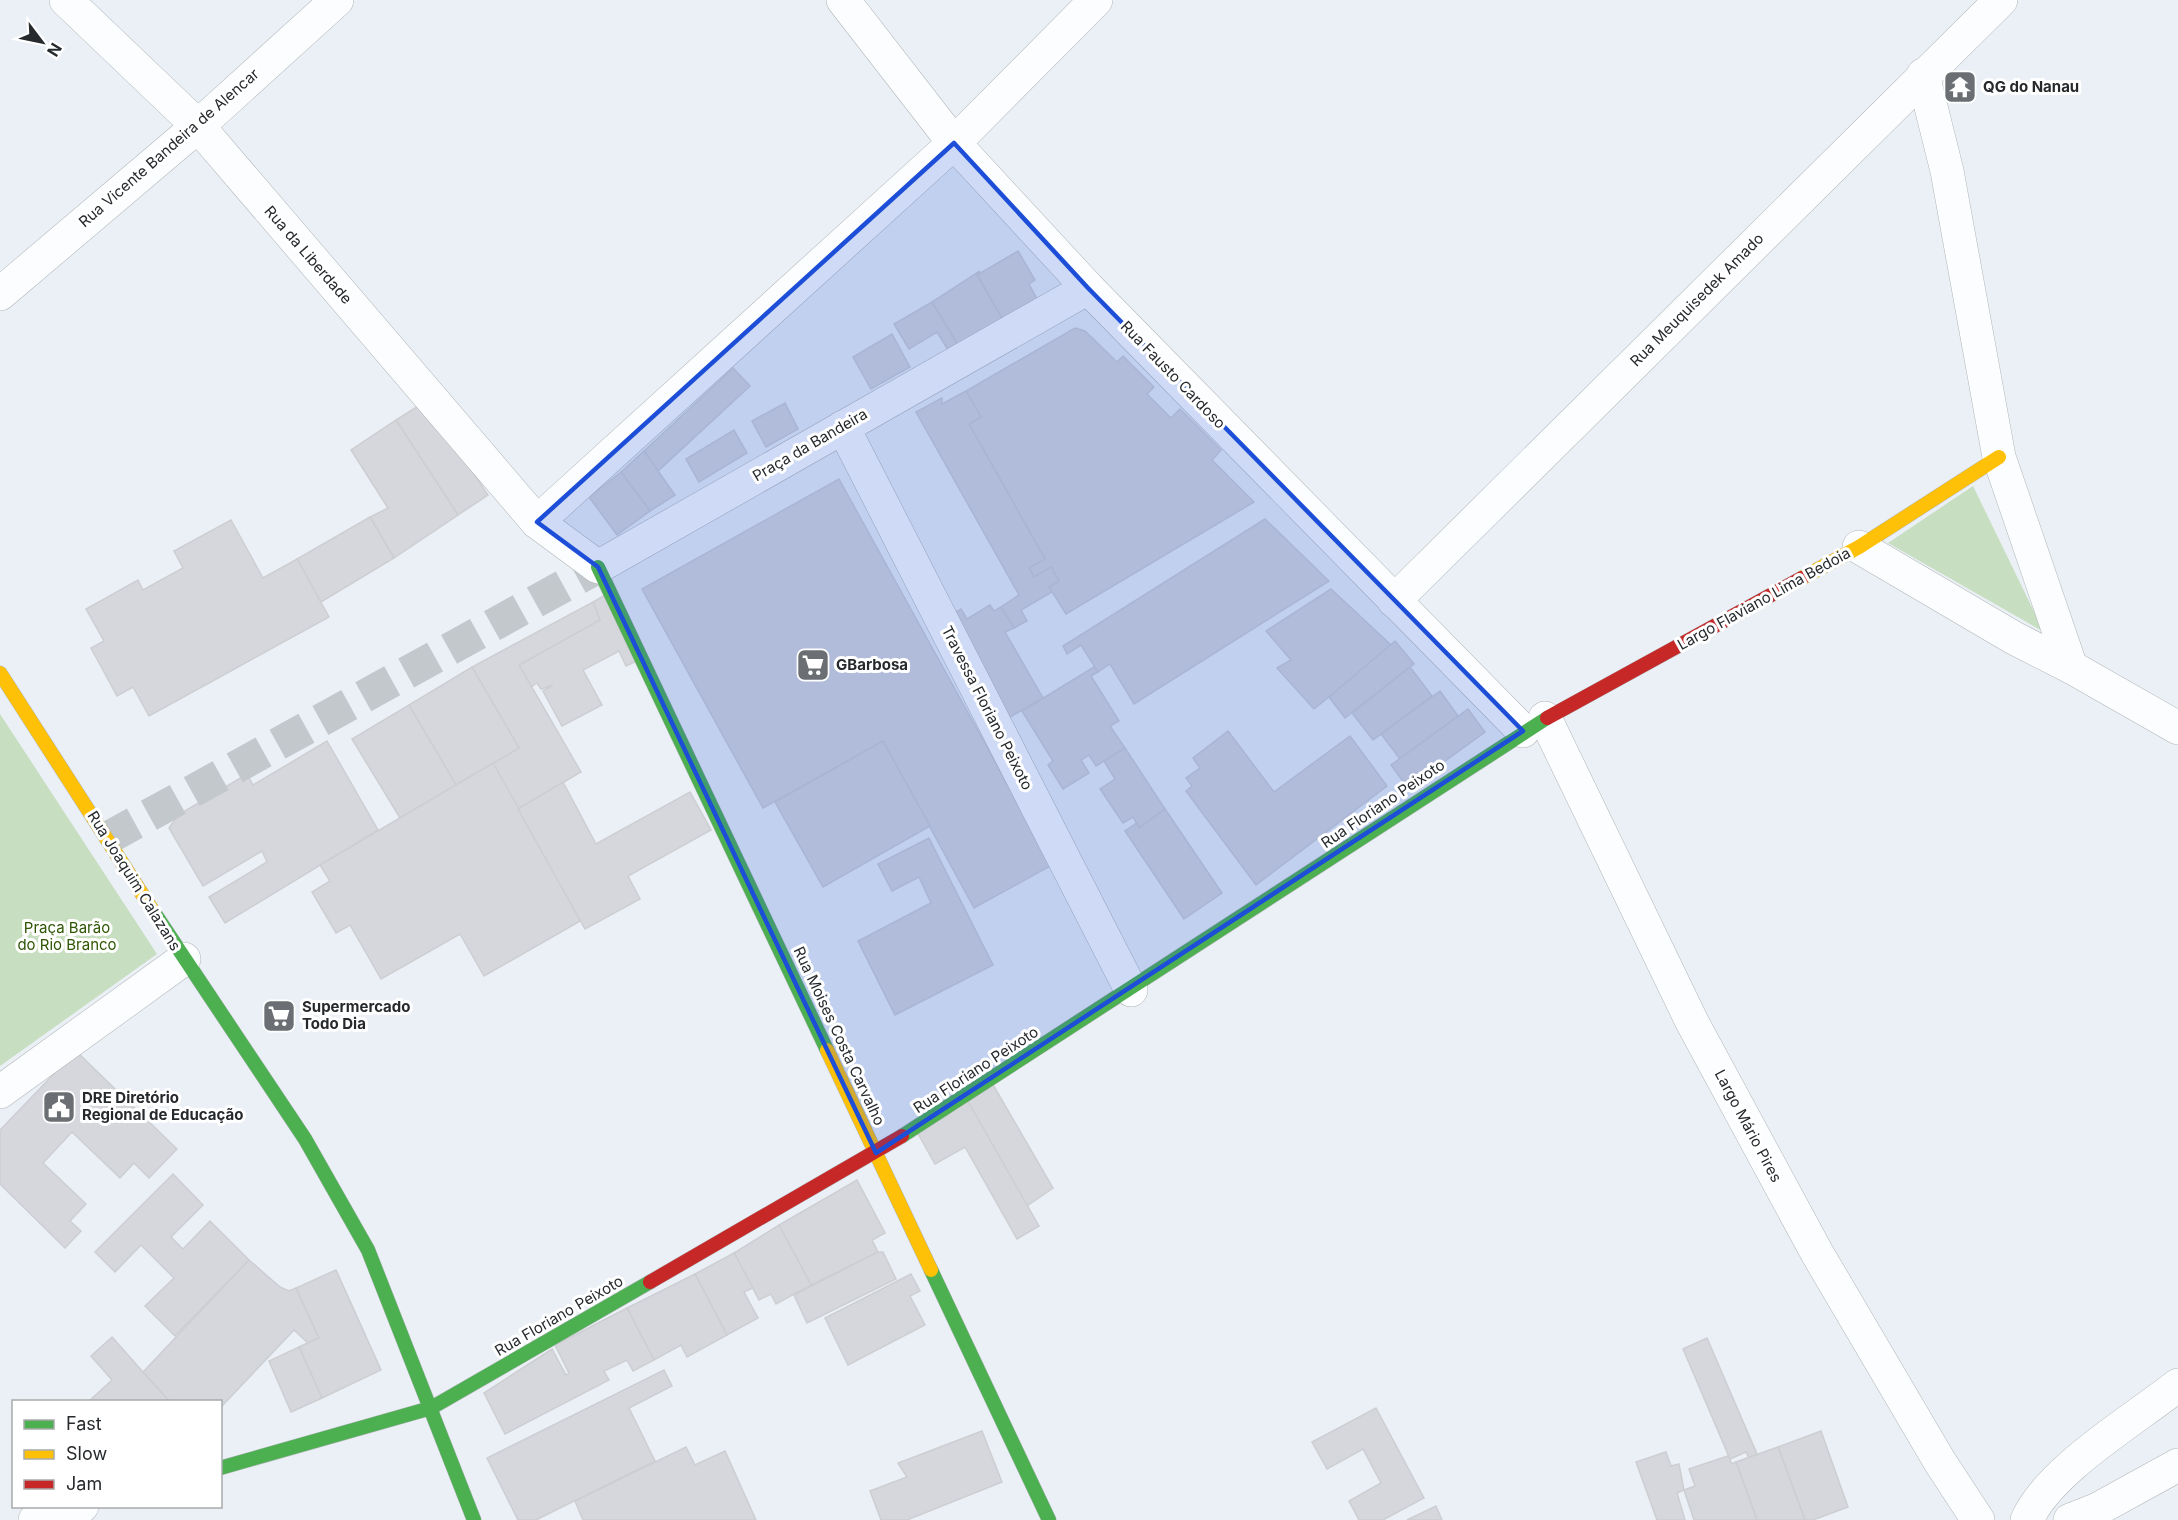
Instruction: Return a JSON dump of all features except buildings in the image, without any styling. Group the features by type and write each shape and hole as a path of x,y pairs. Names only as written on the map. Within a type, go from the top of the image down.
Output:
{"street":[{"name":"Rua da Liberdade","path":"66,0 198,126 537,522"},
{"name":"Rua Vicente Bandeira de Alencar","path":"0,294 198,126 337,0"},
{"name":"Rua Fausto Cardoso","path":"843,0 954,143 1088,288 1394,601 1534,724"},
{"path":"598,567 537,522 954,143 1096,0"},
{"name":"Rua Meuquisedek Amado","path":"1394,601 2001,0"},
{"path":"1923,75 1947,171 1999,457 2071,667"},
{"name":"Praça da Bandeira","path":"598,567 1088,288"},
{"name":"Travessa Floriano Peixoto","path":"843,427 1131,990"},
{"name":"Largo Flaviano Lima Bedoia","path":"1534,724 1858,547 1999,457"},
{"path":"1858,547 2014,638 2071,667 2178,728"},
{"name":"Rua Moises Costa Carvalho","path":"598,567 1049,1520"},
{"name":"Rua Joaquim Calazans","path":"0,673 184,959 0,1092"},
{"name":"Rua Floriano Peixoto","path":"222,1467 431,1408 876,1153 1131,990 1534,724"},
{"name":"Largo Mário Pires","path":"1534,724 1817,1253 1935,1453 1978,1520"},
{"path":"184,959 305,1139 368,1250 474,1520"},
{"path":"2027,1520 2032,1507 2059,1477 2178,1384"},
{"path":"2070,1520 2098,1509 2178,1465"},
{"path":"34,1520 75,1508"}],"highlighted area":[{"path":"954,143 1088,288 1523,731 876,1153 598,567 537,522"}],"green space":[{"path":"1973,486 2044,632 1888,543"},
{"name":"Praça Barão do Rio Branco","path":"0,714 157,954 0,1066"}],"tunnel":[{"path":"106,839 598,567"}],"traffic: fast":[{"path":"598,567 827,1050"},
{"path":"902,1136 1547,718"},
{"path":"153,911 305,1139 368,1250 474,1520"},
{"path":"931,1270 1049,1520"},
{"path":"222,1467 431,1408 650,1282"}],"traffic: slow":[{"path":"1802,578 1859,547 1999,457"},
{"path":"0,673 153,911"},
{"path":"827,1050 931,1270"}],"traffic: jam":[{"path":"1547,718 1802,578"},
{"path":"650,1282 902,1136"}],"place":[{"name":"QG do Nanau","path":"1960,87"},
{"name":"GBarbosa","path":"813,665"},
{"name":"Supermercado Todo Dia","path":"279,1016"},
{"name":"DRE Diretório Regional de Educação","path":"59,1107"}]}
